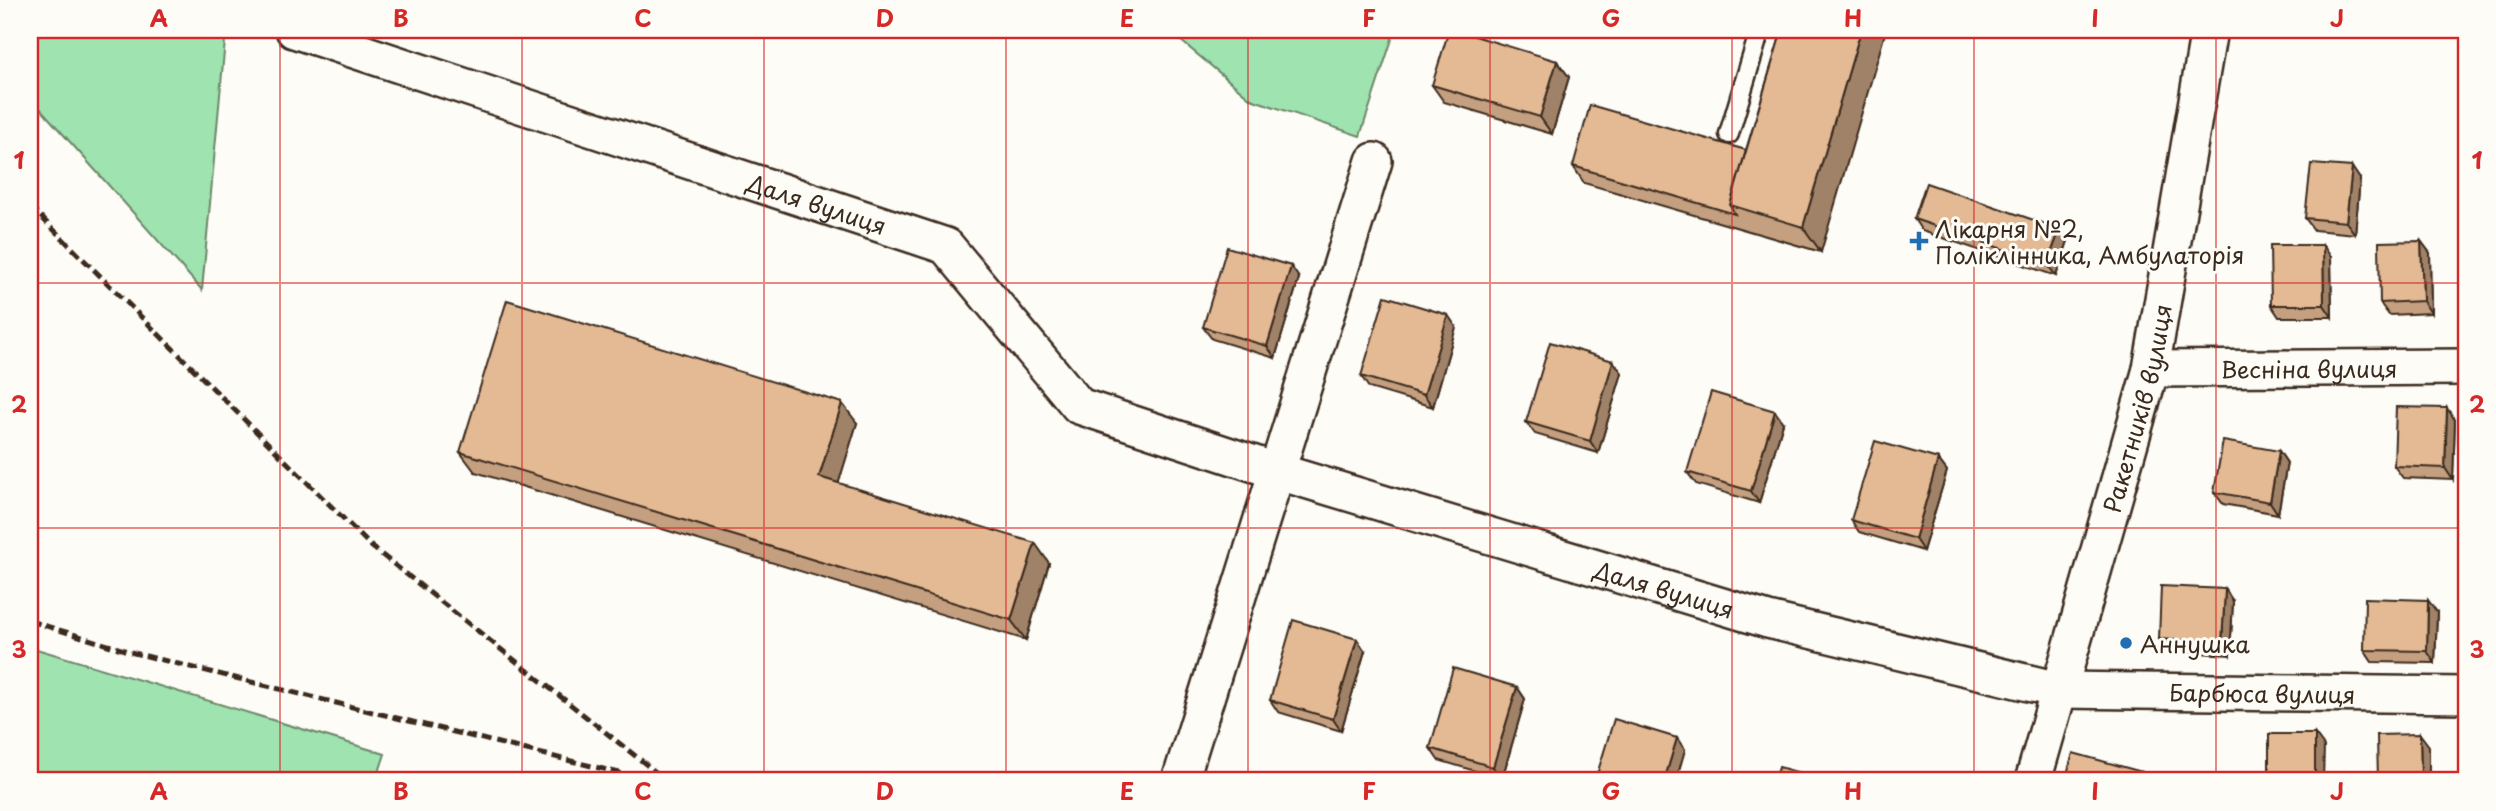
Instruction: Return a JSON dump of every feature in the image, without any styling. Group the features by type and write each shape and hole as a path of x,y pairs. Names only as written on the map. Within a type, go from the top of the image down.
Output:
{"street":[{"name":"Даля вулиця","path":"294,30 946,246 1079,406 1276,471 1768,620 2058,690"},
{"name":"Ракетників вулиця","path":"2033,781 2151,369 2209,30"},
{"path":"1180,781 1374,161"},
{"name":"Весніна вулиця","path":"2151,369 2466,367"},
{"name":"Барбюса вулиця","path":"2058,690 2466,695"}],"lane":[{"path":"1729,134 1760,30"}],"green space":[{"path":"30,30 226,30 202,290 30,97"},
{"path":"1168,30 1395,30 1360,136 1251,99"},
{"path":"30,647 385,754 376,781 30,781"}],"building":[{"path":"1449,30 1557,61 1540,117 1432,85"},
{"path":"1782,30 1861,30 1803,227 1730,205"},
{"path":"1590,105 1746,150 1730,205 1735,214 1573,166"},
{"path":"2311,164 2352,167 2346,222 2305,218"},
{"path":"1926,183 2060,229 2047,264 1914,219"},
{"path":"2421,241 2423,301 2380,303 2379,242"},
{"path":"2270,245 2323,245 2324,305 2271,305"},
{"path":"1227,247 1291,266 1267,346 1203,327"},
{"path":"1385,296 1448,315 1424,395 1361,376"},
{"path":"507,300 842,403 819,477 1035,543 1011,620 460,452"},
{"path":"1550,342 1613,361 1590,441 1526,422"},
{"path":"1711,392 1775,411 1751,491 1687,472"},
{"path":"2396,407 2447,408 2445,468 2394,466"},
{"path":"1875,441 1938,459 1915,539 1851,520"},
{"path":"2223,441 2279,451 2270,502 2214,492"},
{"path":"2161,586 2225,589 2222,643 2159,639"},
{"path":"2365,598 2428,600 2427,651 2364,650"},
{"path":"1293,620 1357,639 1333,719 1270,700"},
{"path":"1453,668 1517,687 1493,767 1430,748"},
{"path":"1614,719 1677,738 1664,781 1595,781"},
{"path":"2269,734 2315,734 2315,781 2269,781"},
{"path":"2420,734 2421,781 2378,781 2377,735"},
{"path":"2073,753 2142,772 2140,781 2065,781"},
{"path":"1779,767 1829,781 1775,781"}],"railway":[{"path":"30,206 372,547 667,781"},
{"path":"30,621 134,653 652,781"}],"place":[{"name":"Лікарня №2, Поліклінника, Амбулаторія","path":"1919,241"},
{"name":"Аннушка","path":"2126,643"}]}
